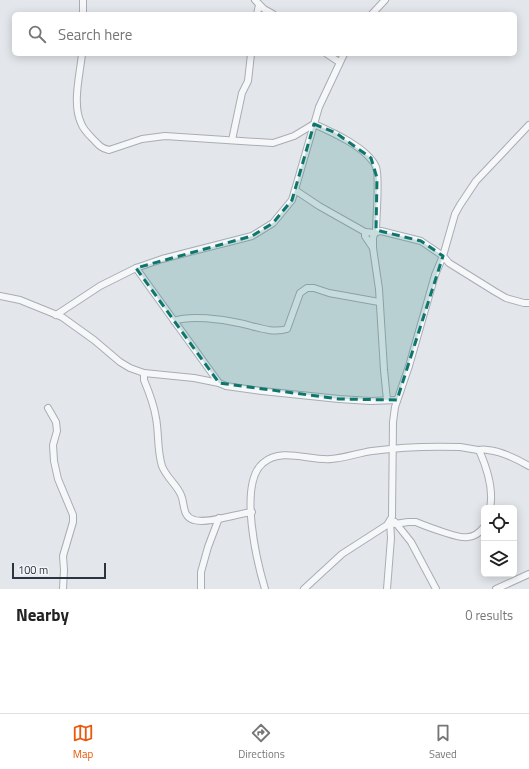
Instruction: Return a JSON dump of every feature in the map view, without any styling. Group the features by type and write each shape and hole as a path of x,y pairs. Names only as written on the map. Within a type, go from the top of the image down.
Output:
{"street":[{"path":"83,0 83,12"},
{"path":"374,12 385,0"},
{"path":"257,2 269,12"},
{"path":"82,56 78,89 80,121 85,130 99,147 109,150 142,139 165,136 273,143 294,136 314,124"},
{"path":"232,140 242,93 248,81 251,56"},
{"path":"330,56 339,62"},
{"path":"56,315 100,286 136,268 162,259 252,236 273,223 292,200 319,107 343,56"},
{"path":"314,124 336,133 362,150 376,168 376,232 373,237 373,248 379,289 387,400"},
{"path":"387,589 393,520 393,422 397,400 409,366 435,275 455,214 460,205 476,181 529,125"},
{"path":"295,190 364,232 381,231 421,241 449,263 506,298 529,303"},
{"path":"364,232 373,248"},
{"path":"136,268 219,383"},
{"path":"174,321 182,318 199,318 238,322 271,331 282,331 287,329 290,324 300,293 307,288 314,288 329,293 380,302"},
{"path":"0,296 20,300 56,315 72,324 94,340 120,362 130,368 144,373 194,378 219,383 226,386 262,391 339,399 397,400"},
{"path":"144,373 144,380 156,418 158,447 162,468 181,494 187,517 195,520 209,520 252,512"},
{"path":"48,408 56,422 57,431 53,445 54,461 58,479 73,514 73,522 64,556 63,589"},
{"path":"265,589 255,550 252,488 255,476 262,464 273,457 288,455 330,459 353,456 371,451 392,449 424,447 462,448 488,450 513,457 529,466"},
{"path":"479,450 484,460 492,491 490,505"},
{"path":"201,589 201,572 208,546 220,518"},
{"path":"393,520 411,542 436,589"},
{"path":"304,589 342,554 393,520 416,522 462,538 474,535 481,530"},
{"path":"496,589 529,574"}],"highlighted area":[{"path":"314,124 336,133 371,158 377,178 376,230 421,241 443,256 397,400 339,399 219,383 136,268 252,236 273,223 292,200"}]}
